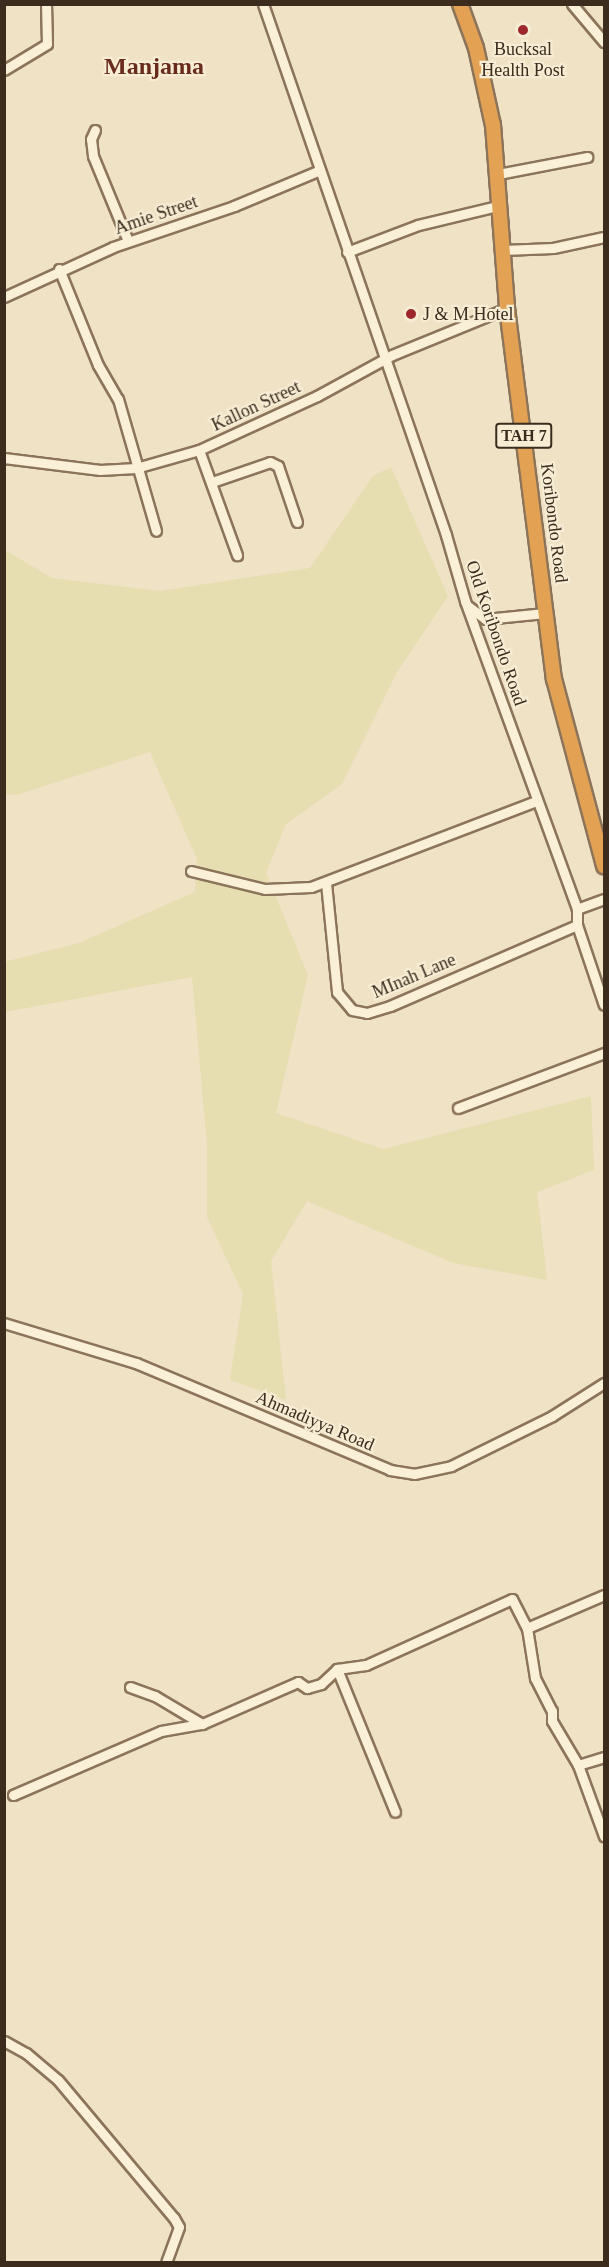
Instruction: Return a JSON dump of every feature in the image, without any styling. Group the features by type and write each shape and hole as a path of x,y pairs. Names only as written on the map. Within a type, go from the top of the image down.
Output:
{"highway":[{"name":"Koribondo Road","path":"460,4 488,93 498,174 498,206 507,308 544,581 545,613 570,748 604,865"}],"street":[{"path":"4,70 46,44 46,4"},
{"name":"Old Koribondo Road","path":"263,4 446,535 465,601 577,909 577,925 604,1005"},
{"path":"572,4 604,42"},
{"path":"95,130 91,139 93,156 128,241"},
{"path":"498,174 587,157"},
{"name":"Amie Street","path":"4,297 59,269 128,241 234,206 320,171"},
{"path":"348,252 418,225 498,206"},
{"path":"503,250 553,248 604,237"},
{"path":"59,269 98,365 118,399 156,531"},
{"name":"Kallon Street","path":"4,458 100,470 136,468 199,450 507,308"},
{"path":"199,450 237,555"},
{"path":"212,482 270,462 278,466 297,522"},
{"path":"465,601 485,619 545,613"},
{"path":"191,871 265,889 293,890 326,883 536,801"},
{"name":"MInah Lane","path":"326,883 337,992 352,1010 367,1013 390,1006 577,925"},
{"path":"577,909 604,899"},
{"path":"458,1108 604,1053"},
{"name":"Ahmadiyya Road","path":"4,1323 136,1363 390,1470 414,1474 451,1466 552,1416 604,1383"},
{"path":"527,1628 604,1595"},
{"path":"13,1795 161,1731 202,1724 298,1682 307,1688 321,1684 337,1669 366,1665 512,1599 527,1628 535,1678 552,1711 552,1721 578,1765 604,1836"},
{"path":"337,1669 367,1734 395,1812"},
{"path":"130,1688 155,1696 202,1724"},
{"path":"578,1765 604,1757"},
{"path":"4,2041 26,2053 58,2080 174,2218 179,2227 166,2262"}],"shaded area":[{"path":"391,467 448,596 397,672 342,784 286,824 266,873 308,975 276,1113 383,1149 591,1096 594,1170 537,1192 547,1280 453,1263 307,1201 271,1261 286,1400 230,1380 243,1294 207,1217 207,1145 192,977 5,1012 4,962 79,943 195,892 197,859 150,752 16,795 5,794 5,550 52,578 160,591 310,568 373,476"}],"place":[{"name":"Bucksal Health Post","path":"523,30"},
{"name":"J & M Hotel","path":"411,314"}],"district":[{"name":"Manjama","path":"154,67"}]}
